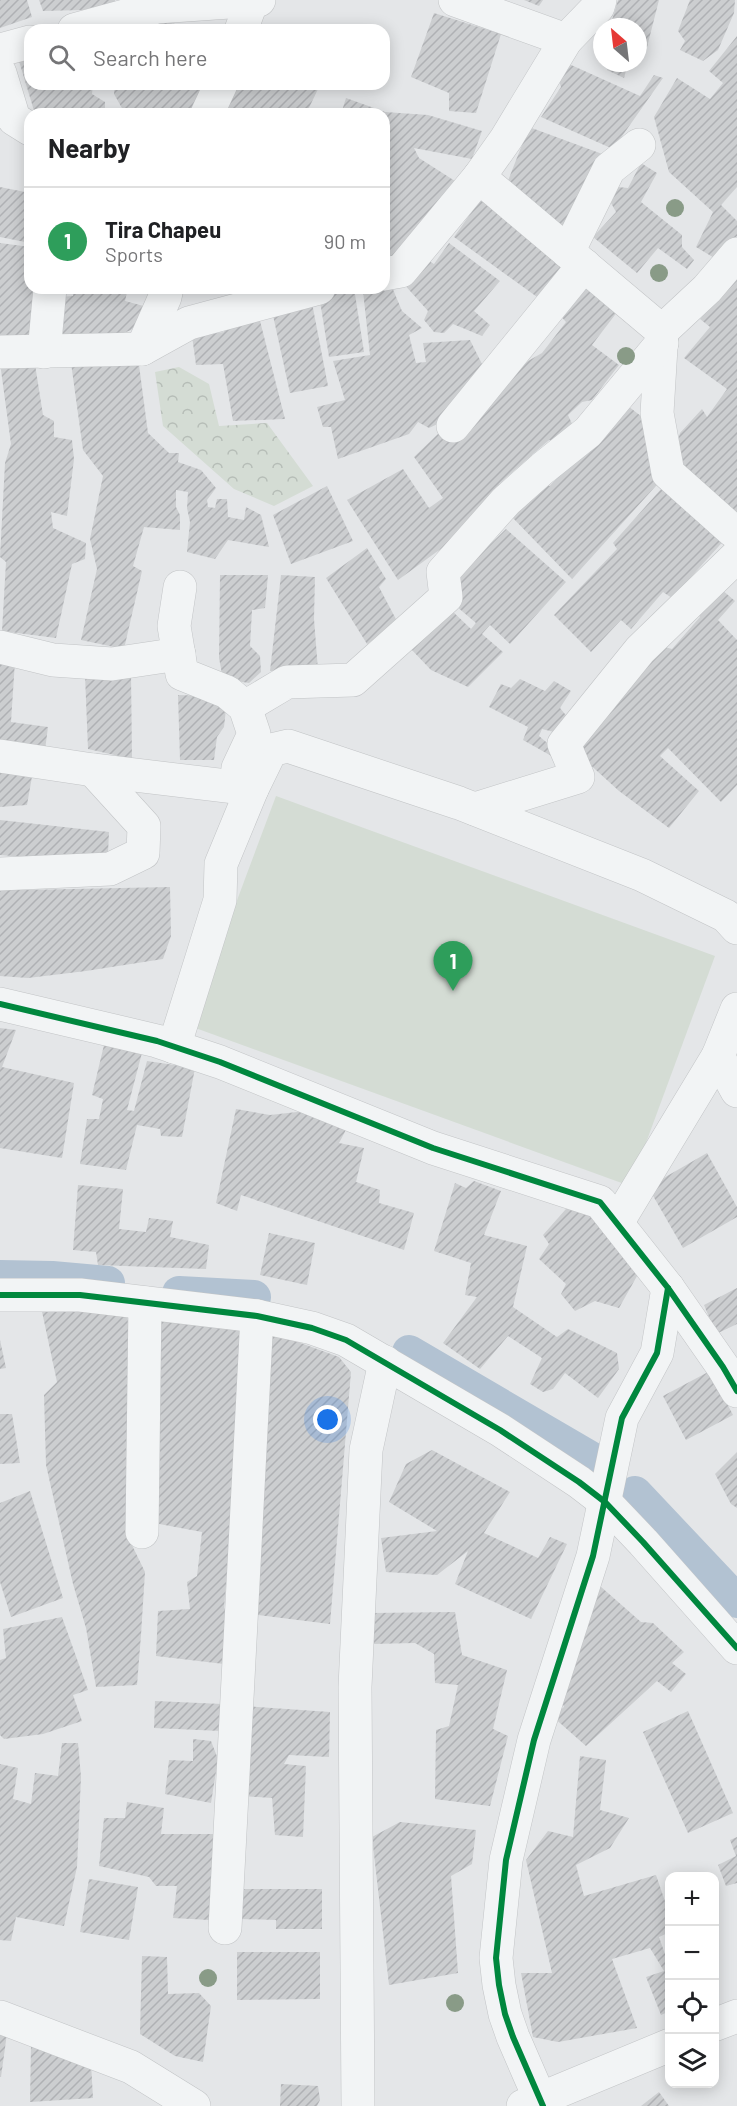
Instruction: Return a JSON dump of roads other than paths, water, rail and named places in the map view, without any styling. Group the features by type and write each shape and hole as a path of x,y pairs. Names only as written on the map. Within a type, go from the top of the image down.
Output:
{"street":[{"path":"243,24 252,0"},
{"path":"96,24 157,7 259,0"},
{"path":"455,0 566,40"},
{"path":"390,273 401,271 479,177 506,139 566,40 598,7 600,0"},
{"path":"0,50 24,44"},
{"path":"0,73 14,119 24,125"},
{"path":"210,108 218,90"},
{"path":"453,426 576,259 609,170 639,144"},
{"path":"479,177 576,259 662,337"},
{"path":"245,707 287,682 353,680 446,597 443,572 506,501 588,432 662,337 707,290 737,254"},
{"path":"44,352 49,294"},
{"path":"142,350 166,294"},
{"path":"0,352 142,350 189,323 297,294"},
{"path":"662,337 657,413 668,473 733,531 737,532"},
{"path":"476,809 578,777 564,744 640,651 737,556"},
{"path":"180,587 174,626 182,674 226,692 245,707 254,734 238,768 252,789"},
{"path":"0,647 53,660 112,664 179,654"},
{"path":"174,1047 220,900 221,864 271,750 288,746 476,809 642,875 726,916 737,928"},
{"path":"0,756 93,770 252,789"},
{"path":"0,874 110,869 143,854 144,826 93,770"},
{"path":"0,1004 157,1041 220,1062 433,1148 600,1202 668,1288 737,1391"},
{"path":"617,1223 718,1056 737,1009"},
{"path":"718,1056 737,1091"},
{"path":"665,2046 535,2104 505,2014 498,1985 496,1958 506,1860 534,1740 593,1556 622,1418 657,1353 668,1288"},
{"path":"0,1295 80,1295 257,1316 312,1328 346,1340 510,1436 579,1482 604,1502 643,1542 737,1648"},
{"path":"142,1532 145,1304"},
{"path":"225,1928 257,1316"},
{"path":"358,2106 355,1687 366,1450 385,1362"},
{"path":"719,2023 737,2016"},
{"path":"0,2017 131,2067 194,2106"}],"waterway":[{"path":"0,1277 52,1278 108,1283"},
{"path":"179,1293 254,1297"},
{"path":"409,1352 592,1459"},
{"path":"635,1493 737,1601"}],"place":[{"name":"Tira Chapeu","path":"453,991"}]}
